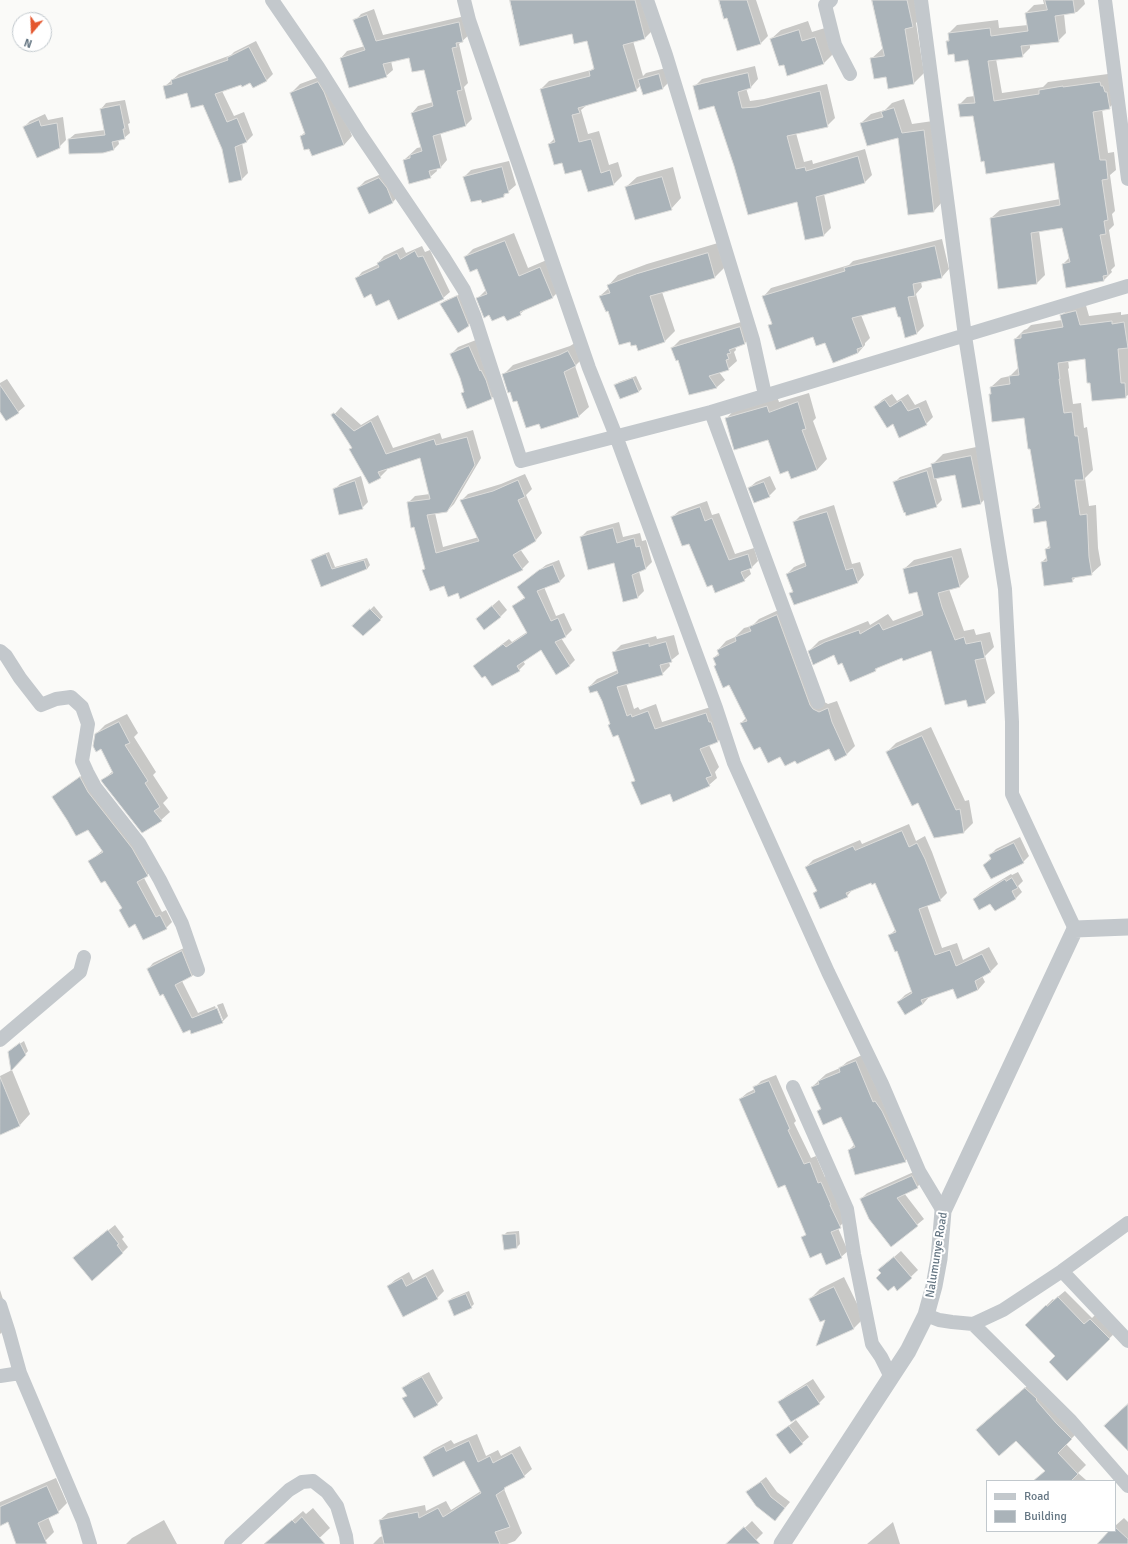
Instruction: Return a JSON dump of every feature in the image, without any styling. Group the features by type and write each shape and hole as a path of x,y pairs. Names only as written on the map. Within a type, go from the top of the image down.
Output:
{"street":[{"path":"272,0 318,67 364,140 464,290 474,315 521,461 711,412 1128,286"},
{"path":"464,0 469,20 589,368 616,436 734,763 828,972 882,1084 919,1171 943,1211"},
{"path":"647,0 666,55 753,340 765,395"},
{"path":"831,0 825,5 835,45 850,74"},
{"path":"921,0 965,336 1005,589 1012,722 1012,794 1075,929 1128,928"},
{"path":"1105,0 1128,179"},
{"path":"711,412 818,702"},
{"path":"0,651 6,656 20,678 41,705 56,699 70,697 82,707 88,724 82,761 95,787 139,843 160,880 182,924 198,970"},
{"name":"Nalumunye Road","path":"782,1544 908,1351 926,1315 934,1286 939,1259 943,1211 1075,929"},
{"path":"0,1040 80,972 84,957"},
{"path":"793,1087 847,1209 854,1254 872,1344 881,1357 891,1377"},
{"path":"926,1315 952,1322 974,1324 1003,1310 1062,1271 1128,1223"},
{"path":"1062,1271 1128,1341"},
{"path":"0,1305 20,1373 77,1508 90,1544"},
{"path":"974,1324 1071,1422 1128,1486"},
{"path":"0,1376 20,1373"},
{"path":"231,1544 289,1490 302,1482 313,1481 327,1492 337,1506 347,1544"}],"building":[{"path":"510,0 635,0 645,39 623,45 637,91 578,108 580,113 572,115 579,142 591,139 601,173 610,170 614,185 588,192 581,170 565,174 562,163 554,165 548,144 555,142 540,89 590,76 589,71 594,69 587,41 574,44 572,34 520,46"},
{"path":"719,0 747,0 761,44 737,51 727,18 724,19"},
{"path":"872,0 907,0 913,27 905,29 914,84 888,89 886,77 874,79 870,58 884,56"},
{"path":"1045,0 1073,0 1075,13 1055,16 1059,42 1021,46 1023,57 988,61 994,101 1039,94 1039,90 1100,82 1105,92 1107,92 1110,109 1093,112 1100,160 1106,160 1108,179 1102,180 1108,220 1104,221 1106,234 1100,235 1108,275 1103,276 1104,281 1066,288 1062,264 1070,262 1062,228 1031,233 1037,284 998,289 990,218 1060,205 1054,163 986,174 984,161 981,162 973,116 960,117 958,104 975,103 968,60 955,62 954,54 948,55 946,41 949,41 948,33 990,28 991,36 1028,31 1025,13 1047,10"},
{"path":"367,15 376,41 459,22 463,42 456,43 457,47 452,48 462,90 457,91 466,126 433,136 441,168 429,171 431,178 409,184 403,160 410,158 410,155 422,151 411,113 433,106 424,70 412,72 409,58 383,64 387,77 349,88 340,58 365,50 353,20"},
{"path":"799,30 802,41 815,37 824,64 787,76 784,65 779,66 770,39"},
{"path":"249,47 267,81 253,88 250,83 242,87 241,85 215,94 227,122 237,118 247,142 235,147 242,180 229,183 222,149 203,105 191,108 187,93 166,99 163,86 172,84 171,80 228,60 227,58"},
{"path":"748,73 751,88 738,92 742,108 756,107 820,91 828,127 787,136 796,169 805,167 806,171 858,156 865,183 816,197 824,236 805,240 797,202 748,215 734,166 714,106 699,110 693,86"},
{"path":"659,74 663,89 643,95 638,80"},
{"path":"318,82 324,92 344,145 312,156 309,149 304,150 300,136 305,134 290,93"},
{"path":"120,105 125,129 123,129 125,139 112,142 114,150 103,153 69,154 68,139 105,135 100,109"},
{"path":"894,108 902,133 924,130 934,212 908,215 898,138 867,146 860,123 883,117 881,112"},
{"path":"39,120 41,126 57,123 60,148 37,158 23,127"},
{"path":"502,167 509,193 504,194 504,197 482,203 481,200 471,202 463,177"},
{"path":"662,177 672,210 635,220 625,187"},
{"path":"379,178 387,188 393,203 369,214 357,188"},
{"path":"505,241 519,276 540,267 553,298 520,312 521,315 507,321 504,316 492,321 489,315 484,318 476,298 487,294 477,269 470,272 464,257"},
{"path":"935,246 942,278 913,284 915,296 908,297 917,334 905,338 900,317 898,317 895,307 852,318 863,347 857,349 858,353 833,363 825,343 816,346 813,337 776,350 768,325 772,324 762,296 845,271 844,268"},
{"path":"415,251 418,257 423,256 444,299 398,320 389,300 376,306 371,294 364,298 355,278 379,267 377,263 397,253 400,259"},
{"path":"708,253 715,278 650,296 665,342 638,351 636,345 631,346 630,342 619,345 608,311 606,312 599,296 610,293 607,285 636,274"},
{"path":"457,296 469,326 458,333 440,304"},
{"path":"1076,311 1080,325 1112,321 1112,324 1124,322 1128,348 1118,349 1121,383 1125,383 1126,398 1092,401 1090,383 1087,383 1085,359 1058,363 1064,413 1072,412 1075,436 1078,436 1084,480 1075,480 1080,515 1087,514 1089,557 1092,575 1072,578 1073,582 1044,586 1041,562 1047,561 1045,549 1050,548 1046,521 1034,523 1032,509 1040,508 1030,449 1028,449 1024,418 992,422 989,394 991,394 990,387 1010,384 1009,376 1019,375 1014,339 1021,338 1021,334 1063,327 1060,315"},
{"path":"740,327 745,344 729,350 731,353 727,354 729,359 726,360 729,370 709,376 717,388 689,395 678,360 676,361 671,348"},
{"path":"469,346 480,371 481,370 486,380 492,399 467,409 461,393 464,392 460,378 450,354"},
{"path":"568,351 576,366 564,372 579,417 541,429 539,424 526,428 517,401 513,402 510,392 508,393 502,374"},
{"path":"633,378 639,392 620,399 614,385"},
{"path":"0,385 19,413 6,421 0,412"},
{"path":"885,400 890,407 901,400 908,411 919,407 927,425 899,438 893,424 887,428 874,407"},
{"path":"798,402 806,429 802,430 817,470 791,479 788,471 780,474 768,440 734,450 725,418 767,406 769,412"},
{"path":"334,413 354,431 371,421 386,454 434,439 436,445 467,437 475,465 447,512 427,515 436,553 479,541 460,500 493,491 518,480 525,497 518,500 536,541 513,555 523,570 460,599 458,593 448,597 444,586 430,591 422,570 425,569 414,527 411,528 407,502 430,499 420,458 378,472 381,478 369,484 349,449 352,448 331,415"},
{"path":"971,456 981,504 962,508 955,475 934,479 931,464"},
{"path":"927,471 937,507 906,516 893,482"},
{"path":"355,481 363,509 339,515 333,489"},
{"path":"764,482 770,497 754,503 748,488"},
{"path":"700,507 705,521 712,518 729,560 748,554 752,568 741,572 745,581 715,593 712,585 707,587 689,544 682,546 671,517"},
{"path":"827,512 846,570 853,568 858,583 794,605 789,593 793,592 786,574 806,566 793,522"},
{"path":"613,528 617,543 634,538 636,547 640,546 646,569 632,575 638,598 623,602 614,563 588,570 580,537"},
{"path":"326,554 332,569 364,560 367,569 321,587 311,560"},
{"path":"952,557 960,587 938,593 955,640 964,637 966,644 981,641 985,658 975,660 986,703 968,707 966,700 945,705 931,651 903,661 902,658 875,669 876,671 850,682 842,663 838,665 834,655 813,665 808,651 825,642 859,630 860,634 879,623 883,630 923,615 917,592 909,594 903,569"},
{"path":"553,565 560,582 537,591 551,621 558,618 566,637 555,642 570,666 556,675 541,650 517,666 520,671 492,686 485,676 482,678 473,666 503,644 506,647 527,633 512,606 525,598 517,587 539,570"},
{"path":"492,606 501,617 484,630 476,619"},
{"path":"370,609 381,620 363,636 352,626"},
{"path":"777,615 810,705 813,709 819,712 828,708 832,722 847,755 835,761 829,749 797,764 795,761 785,766 780,757 768,763 760,747 754,750 740,723 747,721 729,685 723,688 714,666 716,665 713,658 719,655 717,650 736,641 735,637 751,631 749,627"},
{"path":"666,642 672,662 660,665 663,675 617,687 627,716 631,714 632,717 648,711 655,729 706,713 718,742 700,749 712,776 706,778 710,786 673,802 670,794 641,805 631,782 635,781 618,735 613,737 608,725 610,724 602,701 597,691 590,693 588,687 618,673 612,652 649,643 649,646"},
{"path":"119,722 130,743 125,745 148,781 145,783 160,807 154,811 162,821 142,833 102,782 101,780 113,773 101,749 96,752 93,746 95,734"},
{"path":"922,736 956,810 960,809 964,833 934,838 918,803 912,806 886,752"},
{"path":"80,777 88,792 132,848 148,876 137,882 156,917 160,915 167,929 143,940 135,924 129,928 119,910 122,908 105,881 101,883 88,861 103,852 88,830 76,836 52,797"},
{"path":"902,831 909,847 917,843 925,859 941,901 919,909 935,955 950,950 956,966 982,954 991,972 975,981 978,990 957,999 953,989 921,1000 923,1004 905,1015 897,1002 912,993 897,951 895,952 888,935 896,932 875,883 872,885 871,883 846,893 848,897 820,909 813,893 817,891 805,867 853,846 855,850"},
{"path":"1014,843 1024,863 991,879 983,865 991,859 989,855"},
{"path":"1012,878 1018,888 1012,891 1016,899 995,911 990,904 979,910 973,899 1005,879 1006,881"},
{"path":"182,951 192,976 175,985 192,1018 217,1008 223,1023 191,1034 190,1030 183,1033 163,994 160,996 147,969"},
{"path":"20,1043 26,1055 11,1071 8,1052"},
{"path":"856,1061 873,1102 875,1101 882,1111 906,1162 855,1175 848,1150 855,1147 841,1117 823,1125 817,1111 821,1109 811,1087 819,1084 818,1081 840,1072 839,1068"},
{"path":"0,1077 20,1126 0,1135"},
{"path":"769,1081 790,1129 788,1130 804,1164 810,1162 818,1183 821,1182 841,1228 831,1232 842,1258 826,1265 821,1253 810,1258 801,1237 806,1235 785,1185 778,1188 739,1099 755,1092 753,1087"},
{"path":"912,1176 918,1188 897,1198 918,1226 891,1247 869,1219 860,1199"},
{"path":"108,1230 119,1244 117,1245 123,1253 92,1281 73,1258"},
{"path":"516,1234 517,1248 504,1250 502,1235"},
{"path":"894,1257 912,1278 897,1291 894,1286 888,1291 876,1278 881,1273 878,1270"},
{"path":"426,1276 438,1299 403,1317 387,1286 402,1278 406,1286"},
{"path":"834,1287 854,1329 816,1346 825,1320 820,1322 809,1299"},
{"path":"466,1294 472,1308 454,1316 448,1301"},
{"path":"1058,1297 1084,1324 1090,1319 1110,1339 1067,1381 1049,1362 1055,1356 1025,1325 1046,1305 1047,1306"},
{"path":"422,1377 438,1405 414,1418 402,1398 407,1396 402,1388"},
{"path":"807,1385 820,1404 791,1422 778,1402"},
{"path":"1025,1388 1037,1399 1036,1400 1056,1423 1072,1439 1058,1453 1078,1474 1072,1480 1034,1480 1045,1471 1016,1441 999,1456 976,1430"},
{"path":"1128,1404 1128,1451 1104,1426"},
{"path":"789,1426 803,1444 790,1454 776,1435"},
{"path":"469,1441 478,1462 490,1456 493,1463 512,1453 525,1477 504,1488 505,1489 496,1495 510,1527 495,1532 500,1544 384,1544 379,1520 418,1512 419,1518 438,1508 443,1517 481,1493 464,1461 433,1477 423,1457 444,1446 446,1451"},
{"path":"761,1482 771,1497 785,1508 775,1521 756,1506 746,1492"},
{"path":"47,1486 59,1513 38,1523 47,1544 16,1544 8,1522 0,1526 0,1507"},
{"path":"302,1517 325,1544 264,1544 292,1520 295,1523"},
{"path":"744,1527 760,1544 726,1544"},
{"path":"1116,1528 1128,1539 1128,1544 1097,1544 1108,1532 1116,1532"}]}
